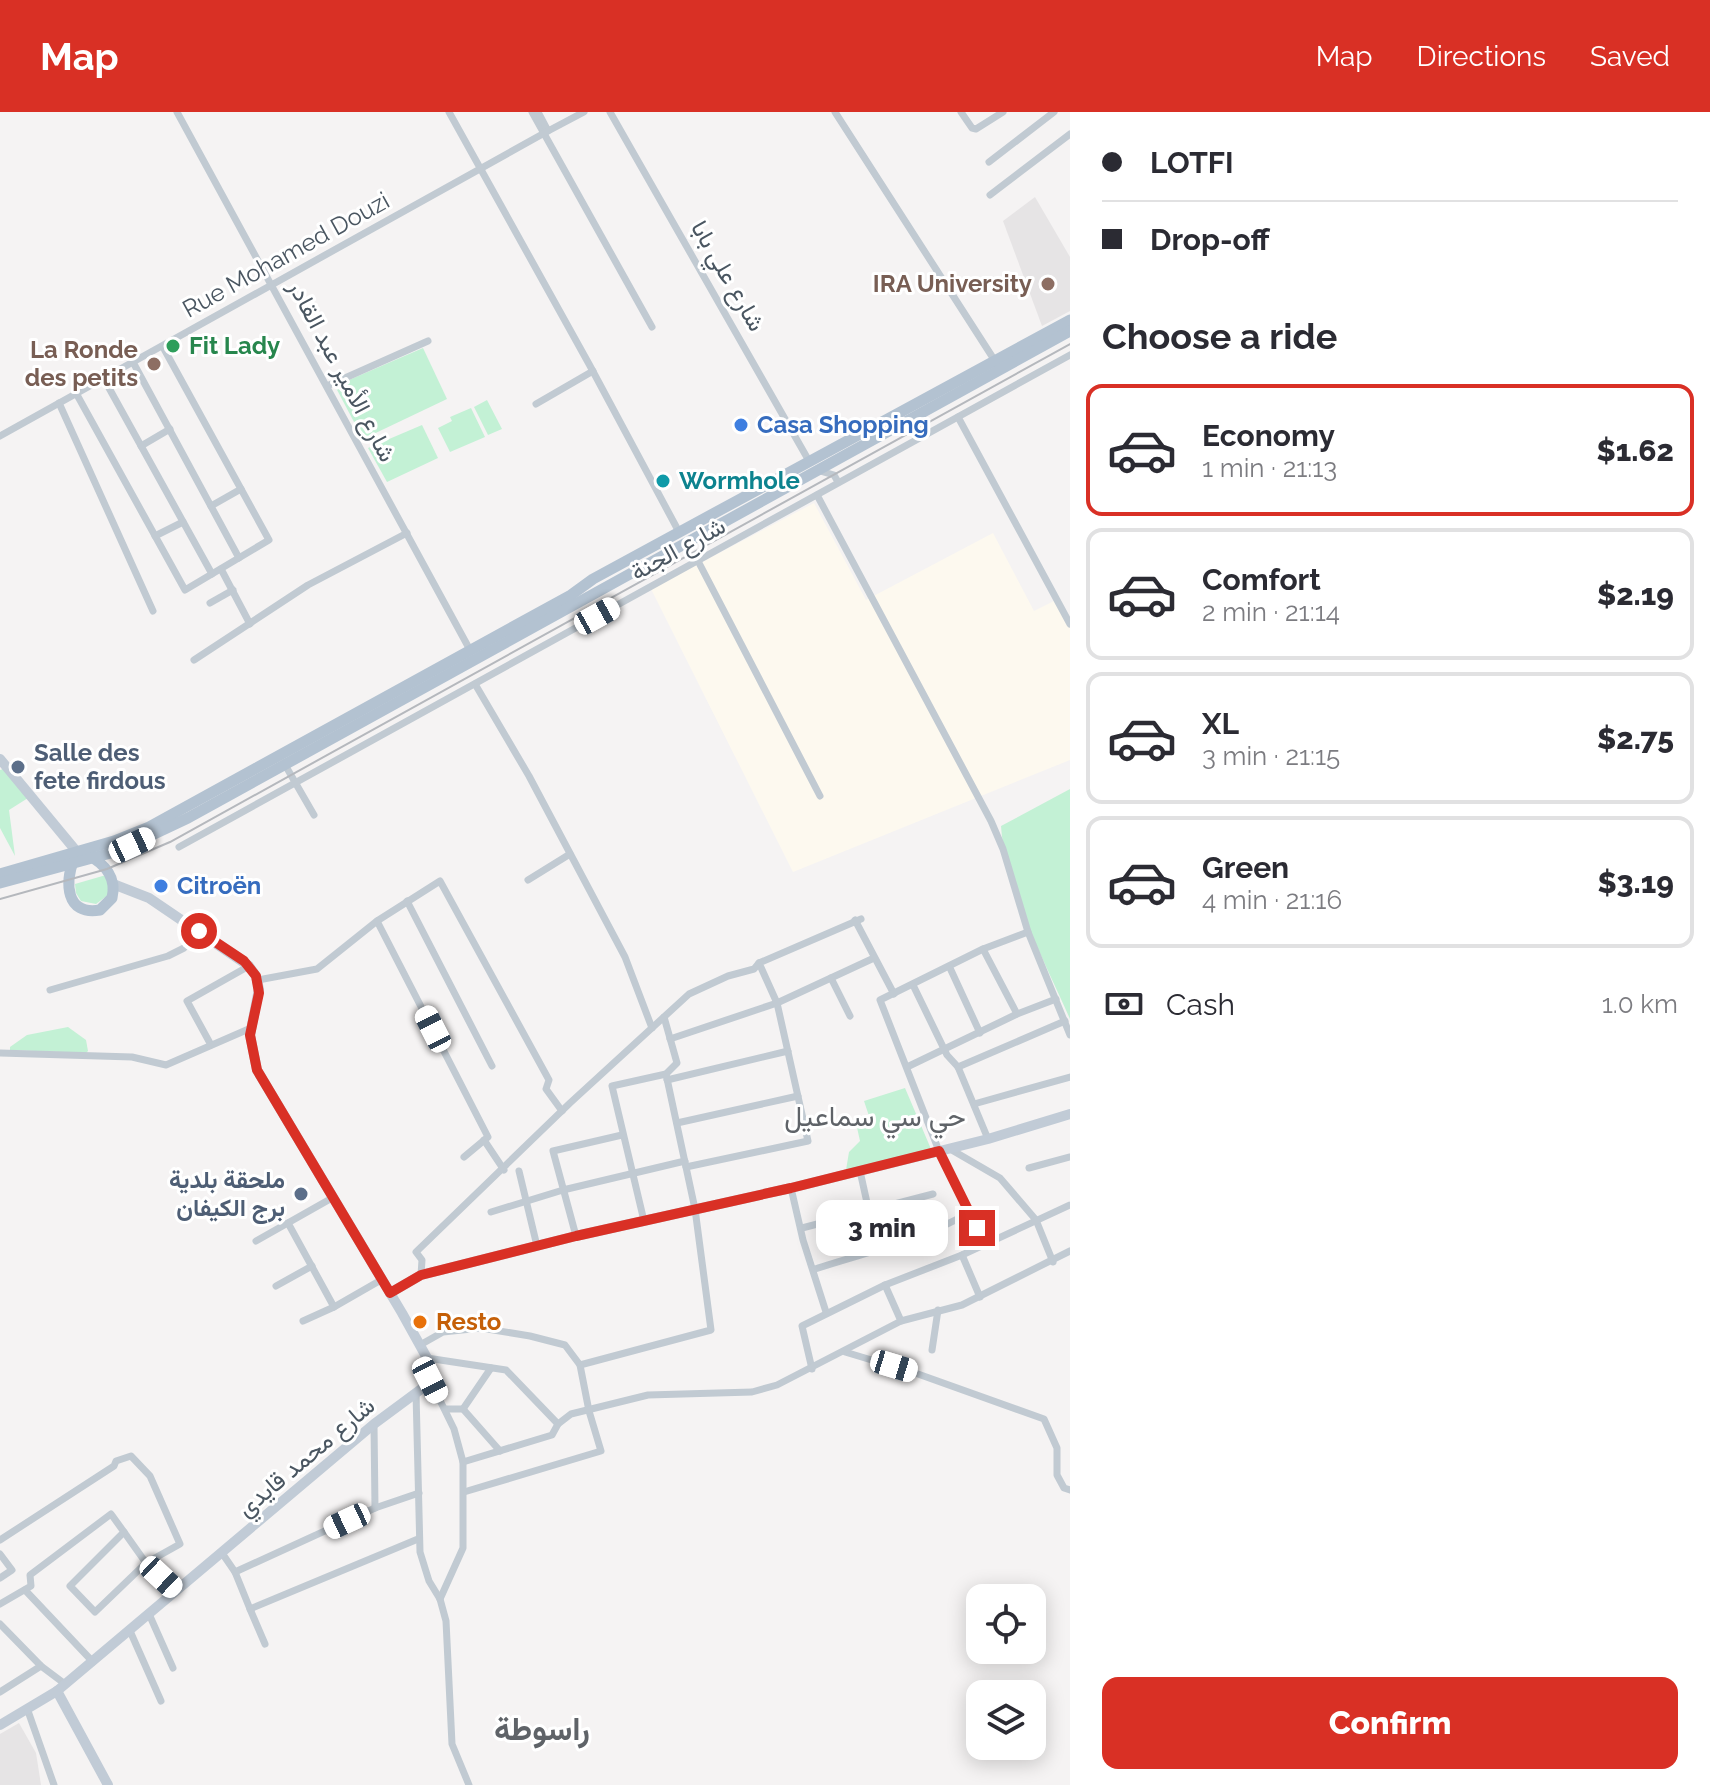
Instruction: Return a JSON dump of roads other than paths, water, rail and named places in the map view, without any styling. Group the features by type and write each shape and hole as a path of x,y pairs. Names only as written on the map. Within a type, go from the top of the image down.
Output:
{"main road":[{"path":"0,874 80,855 118,851 188,818 1070,320"},
{"path":"0,883 50,868 149,827 679,532 811,466 840,458 1070,331"},
{"path":"0,759 80,855 109,872"},
{"path":"112,898 110,864 118,851"},
{"path":"67,883 80,855"},
{"path":"50,868 63,875 74,902 87,910 100,910 112,898 125,893 139,893"},
{"path":"113,884 139,893 199,931 249,966 258,980 251,1049 259,1076 420,1345 427,1358 430,1380"},
{"path":"390,1293 421,1275 860,1171 988,1139 1070,1114"},
{"name":"شارع محمد قايدي","path":"0,1725 28,1711 61,1688 430,1380"},
{"path":"61,1688 108,1785"}],"street":[{"name":"شارع الأمير عبد القادر","path":"177,112 470,650"},
{"path":"449,112 679,532"},
{"path":"535,112 652,327"},
{"name":"Rue Mohamed Douzi","path":"0,436 584,112"},
{"name":"شارع علي بابا","path":"610,112 811,466"},
{"path":"835,112 995,361"},
{"path":"961,112 976,129 1003,112"},
{"path":"989,162 1054,112"},
{"path":"990,195 1070,134"},
{"path":"327,386 428,341"},
{"path":"76,393 185,590 269,540 163,347"},
{"name":"شارع الجنة","path":"179,847 817,495 836,478 958,417 1070,355"},
{"path":"134,364 239,558"},
{"path":"536,404 593,371"},
{"path":"104,379 212,574"},
{"path":"59,403 153,611"},
{"path":"958,417 1070,624"},
{"path":"141,446 170,429"},
{"path":"811,466 836,478 840,458"},
{"path":"211,506 241,489"},
{"path":"817,495 987,812 1003,849 1028,932 1070,1035"},
{"path":"155,536 183,522"},
{"path":"194,660 308,585 407,533"},
{"path":"698,561 820,796"},
{"path":"221,569 250,624"},
{"path":"210,603 233,590"},
{"path":"475,684 529,776 625,957 652,1028"},
{"path":"284,763 314,815"},
{"path":"528,880 570,854"},
{"path":"258,980 317,969 377,921 441,882 549,1079 546,1089 562,1111"},
{"path":"407,901 492,1066"},
{"path":"421,1275 422,1260 416,1252 689,994 728,976 754,969 759,963 858,920 894,994"},
{"path":"377,921 488,1137 464,1157"},
{"path":"50,990 168,956 184,948 199,931"},
{"path":"985,1244 968,1213 880,1000 983,949 1028,932"},
{"path":"983,949 1017,1014"},
{"path":"670,1039 777,1003 874,958"},
{"path":"491,1212 563,1190 632,1174 808,1141 777,1003 759,963"},
{"path":"211,1045 187,1001 249,966"},
{"path":"950,968 980,1033"},
{"path":"831,978 850,1016"},
{"path":"913,985 945,1050 958,1067 988,1139"},
{"path":"907,1067 1017,1014 1056,999"},
{"path":"580,1365 711,1330 695,1209 667,1077 677,1063 664,1017"},
{"path":"958,1067 1065,1021"},
{"path":"0,1053 48,1057 132,1057 166,1065 251,1028"},
{"path":"644,1221 612,1086 788,1051"},
{"path":"974,1104 1070,1077"},
{"path":"677,1123 798,1096"},
{"path":"576,1236 553,1151 622,1135"},
{"path":"484,1140 504,1170"},
{"path":"944,1150 1000,1178 1036,1220 1053,1262"},
{"path":"1029,1168 1070,1157"},
{"path":"519,1171 537,1246"},
{"path":"860,1171 877,1248"},
{"path":"791,1188 803,1240 815,1269 826,1312"},
{"path":"802,1228 933,1194"},
{"path":"256,1241 332,1198"},
{"path":"812,1369 802,1326 885,1285 962,1255 1070,1205"},
{"path":"815,1269 912,1240 968,1213"},
{"path":"288,1223 334,1307"},
{"path":"463,1462 552,1435 558,1424 571,1414 648,1395 752,1392 777,1385 901,1321 962,1305 1070,1251"},
{"path":"962,1255 980,1297"},
{"path":"276,1286 312,1266"},
{"path":"303,1321 381,1280"},
{"path":"885,1285 901,1321"},
{"path":"932,1350 938,1310"},
{"path":"420,1345 443,1332 481,1328 565,1345 580,1365 601,1451 464,1492"},
{"path":"845,1352 918,1374 1044,1419 1057,1448 1057,1475 1064,1488 1070,1490"},
{"path":"427,1358 506,1370 558,1424"},
{"path":"463,1409 491,1368"},
{"path":"430,1380 445,1409 463,1462 463,1548 440,1599"},
{"path":"416,1393 418,1539 429,1581 440,1599 446,1621 452,1744 469,1785"},
{"path":"445,1409 463,1409 500,1451"},
{"path":"374,1424 375,1508"},
{"path":"0,1540 114,1466 116,1461 131,1456 150,1476 180,1544 146,1563 95,1612 70,1586 124,1532"},
{"path":"235,1572 375,1508 419,1493"},
{"path":"0,1604 31,1586 30,1575 111,1514 146,1563 177,1591"},
{"path":"250,1609 418,1539"},
{"path":"222,1553 235,1572 265,1644"},
{"path":"0,1554 12,1570 0,1578"},
{"path":"25,1590 93,1662"},
{"path":"149,1614 173,1668"},
{"path":"0,1624 61,1688"},
{"path":"130,1631 161,1701"},
{"path":"0,1692 41,1666"},
{"path":"28,1711 54,1785"}],"tram line":[{"path":"0,899 107,869 170,842 1070,344"}],"place":[{"name":"IRA University","path":"1048,284"},
{"name":"Fit Lady","path":"173,346"},
{"name":"La Ronde des petits","path":"154,364"},
{"name":"Casa Shopping","path":"741,425"},
{"name":"Wormhole","path":"663,481"},
{"name":"Salle des fete firdous","path":"18,767"},
{"name":"Citroën","path":"161,886"},
{"name":"ملحقة بلدية برج الكيفان","path":"301,1194"},
{"name":"Resto","path":"420,1322"}],"district":[{"name":"حي سي سماعيل","path":"875,1116"},
{"name":"راسوطة","path":"542,1729"}]}
